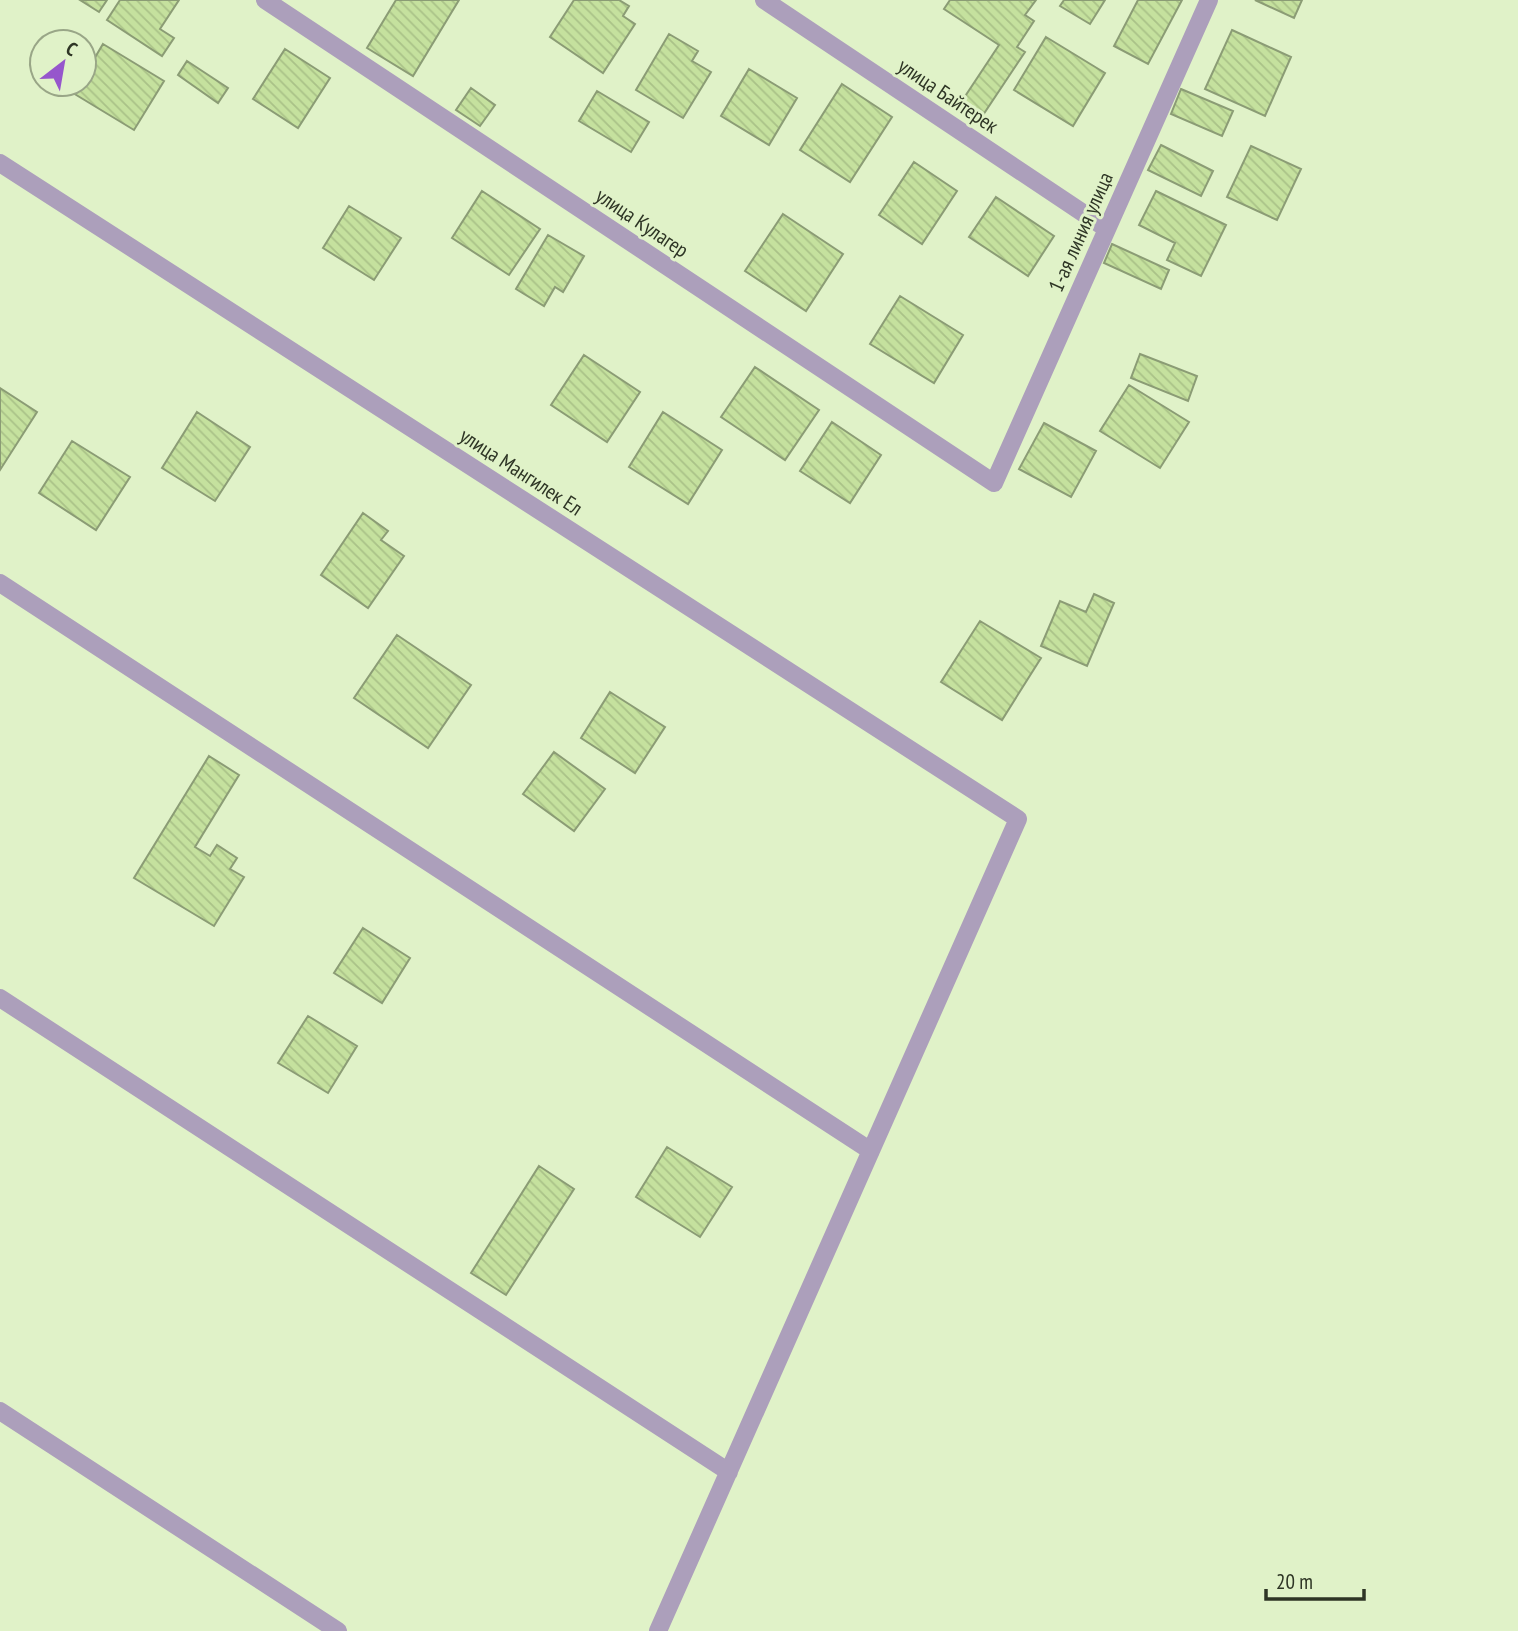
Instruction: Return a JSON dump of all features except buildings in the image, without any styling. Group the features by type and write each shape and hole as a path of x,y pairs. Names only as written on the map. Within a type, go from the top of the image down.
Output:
{"street":[{"name":"улица Кулагер","path":"265,0 994,483"},
{"name":"улица Байтерек","path":"764,0 1107,229"},
{"name":"1-ая линия улица","path":"994,483 1209,0"},
{"name":"улица Мангилек Ел","path":"0,163 1018,819 871,1151"},
{"path":"0,583 871,1151 658,1631"},
{"path":"0,998 729,1472"},
{"path":"0,1411 338,1631"}]}
